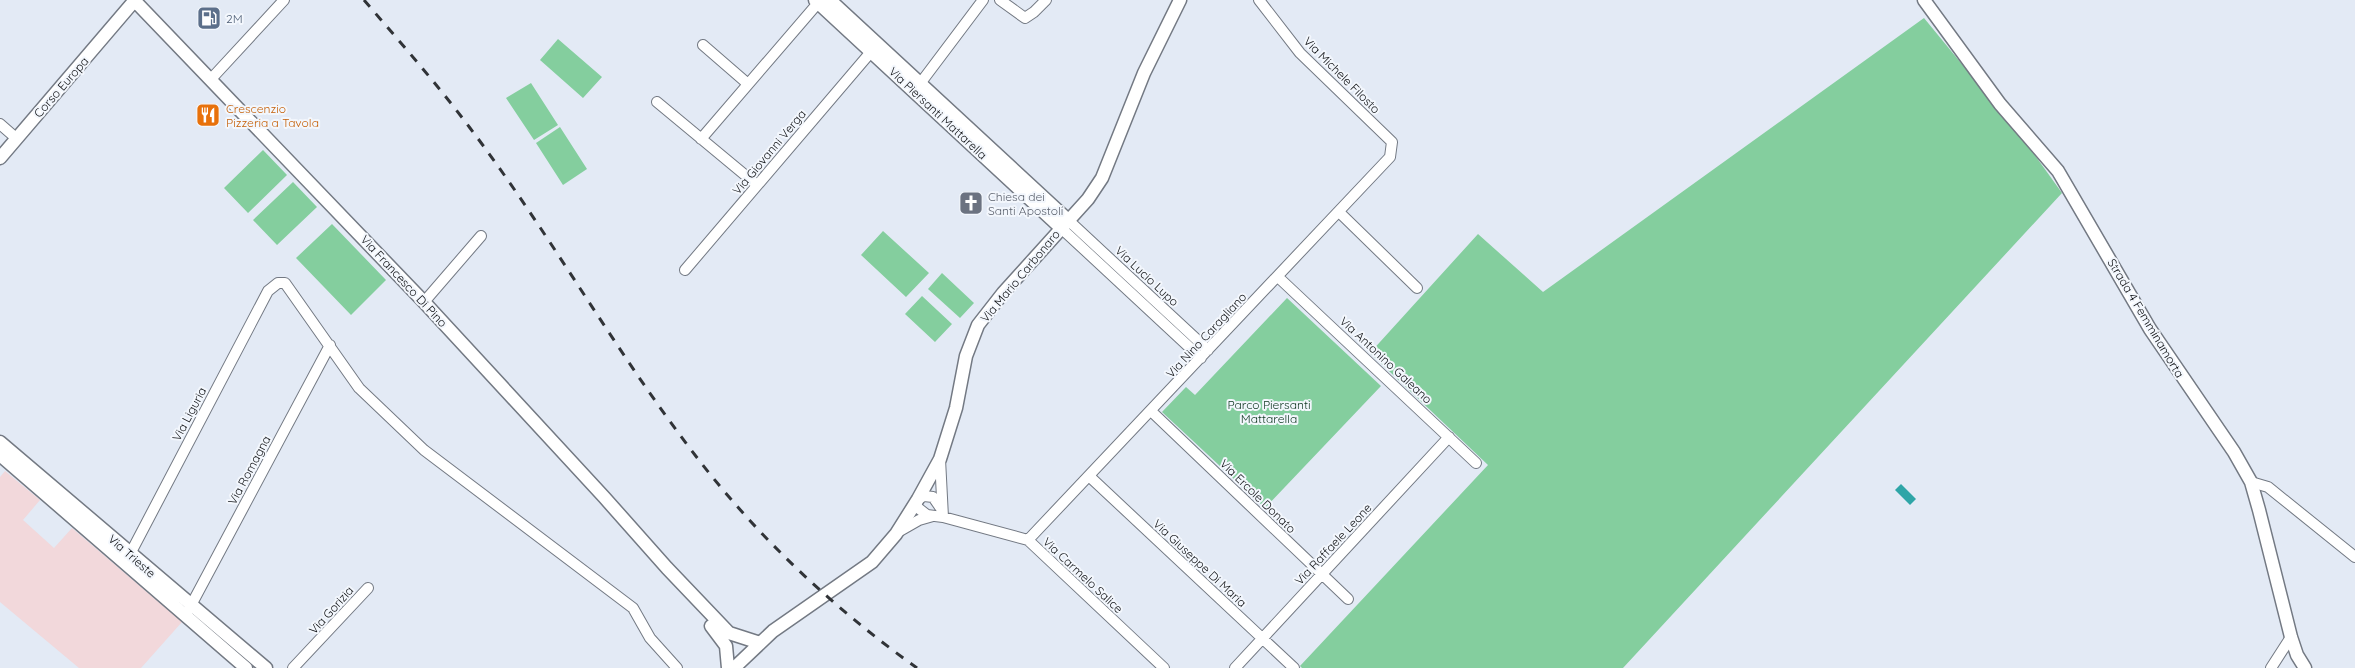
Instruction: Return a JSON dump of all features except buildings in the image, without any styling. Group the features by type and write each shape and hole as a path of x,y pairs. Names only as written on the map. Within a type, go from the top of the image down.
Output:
{"street":[{"name":"Via Francesco Di Pino","path":"135,0 212,78 424,302 604,497 730,641 740,644 745,658"},
{"name":"Corso Europa","path":"0,158 135,0"},
{"path":"212,78 284,0"},
{"path":"917,87 983,0"},
{"path":"1000,0 1025,18 1046,0"},
{"name":"Via Mario Carbonaro","path":"734,668 760,643 794,616 864,568 896,534 940,459 956,408 966,356 978,325 1003,293 1088,199 1102,178 1144,73 1180,0"},
{"name":"Via Michele Filosto","path":"1260,0 1300,53 1392,142"},
{"name":"Strada 4 Femminamorta","path":"1924,0 2000,104 2058,171 2150,329 2234,452 2251,482 2291,637 2305,668"},
{"path":"700,139 821,1"},
{"name":"Via Piersanti Mattarella","path":"821,1 841,10 874,47"},
{"name":"Via Piersanti Mattarella","path":"821,1 874,47 1064,224"},
{"path":"703,45 748,84"},
{"name":"Via Giovanni Verga","path":"685,270 874,47"},
{"path":"657,102 757,185"},
{"path":"0,124 16,138"},
{"name":"Via Nino Caragliano","path":"1028,540 1390,157 1392,142"},
{"path":"1339,212 1417,288"},
{"name":"Via Lucio Lupo","path":"1064,224 1208,350"},
{"name":"Via Lucio Lupo","path":"1064,224 1201,358"},
{"path":"424,302 481,236"},
{"name":"Via Antonino Galeano","path":"1278,277 1476,463"},
{"name":"Via Liguria","path":"128,558 272,286 284,283 330,345"},
{"path":"330,345 359,388 424,450 633,608 650,638 677,668"},
{"name":"Via Romagna","path":"188,610 330,345"},
{"name":"Via Ercole Donato","path":"1151,411 1348,599"},
{"name":"Via Raffaele Leone","path":"1235,668 1449,436"},
{"name":"Via Trieste","path":"0,442 188,610 246,668"},
{"name":"Via Trieste","path":"0,455 128,558"},
{"path":"940,459 940,514"},
{"name":"Via Giuseppe Di Maria","path":"1089,476 1294,668"},
{"path":"2251,482 2268,487 2355,557"},
{"path":"924,496 933,497 940,514 922,512 917,501 924,496"},
{"path":"896,534 919,520 940,514"},
{"name":"Via Carmelo Salice","path":"940,514 1028,540 1164,668"},
{"name":"Via Gorizia","path":"313,648 368,588"},
{"name":"Via Trieste","path":"188,610 266,668"},
{"path":"2271,668 2291,637"},
{"path":"728,668 730,641 760,643"},
{"path":"293,668 313,648"},
{"path":"302,668 313,648"},
{"path":"665,654 684,668"}],"shaded area":[{"path":"5,471 40,500 23,520 54,548 72,528 182,622 141,668 79,668 0,602 0,477"}],"green space":[{"path":"1924,18 2021,136 2062,193 1623,668 1302,668 1300,666 1488,465 1370,353 1478,234 1543,292"},
{"path":"558,39 602,77 583,98 540,60"},
{"path":"531,83 558,125 534,140 506,98"},
{"path":"560,127 587,169 563,185 536,143"},
{"path":"263,150 287,175 248,213 224,188"},
{"path":"293,182 317,207 277,245 253,220"},
{"path":"332,224 386,280 351,315 296,258"},
{"path":"883,231 929,273 906,297 861,255"},
{"path":"942,273 974,303 960,318 928,289"},
{"path":"922,296 952,324 935,342 905,314"},
{"name":"Parco Piersanti Mattarella","path":"1287,298 1381,386 1265,508 1162,412 1186,387 1195,395"}],"water":[{"path":"1901,484 1916,499 1910,505 1895,490"}],"railway":[{"path":"364,0 470,128 529,211 642,382 725,493 775,548 829,599 917,668"}],"place":[{"name":"2M","path":"209,18"},
{"name":"Crescenzio Pizzeria a Tavola","path":"208,115"},
{"name":"Chiesa dei Santi Apostoli","path":"971,203"}]}
